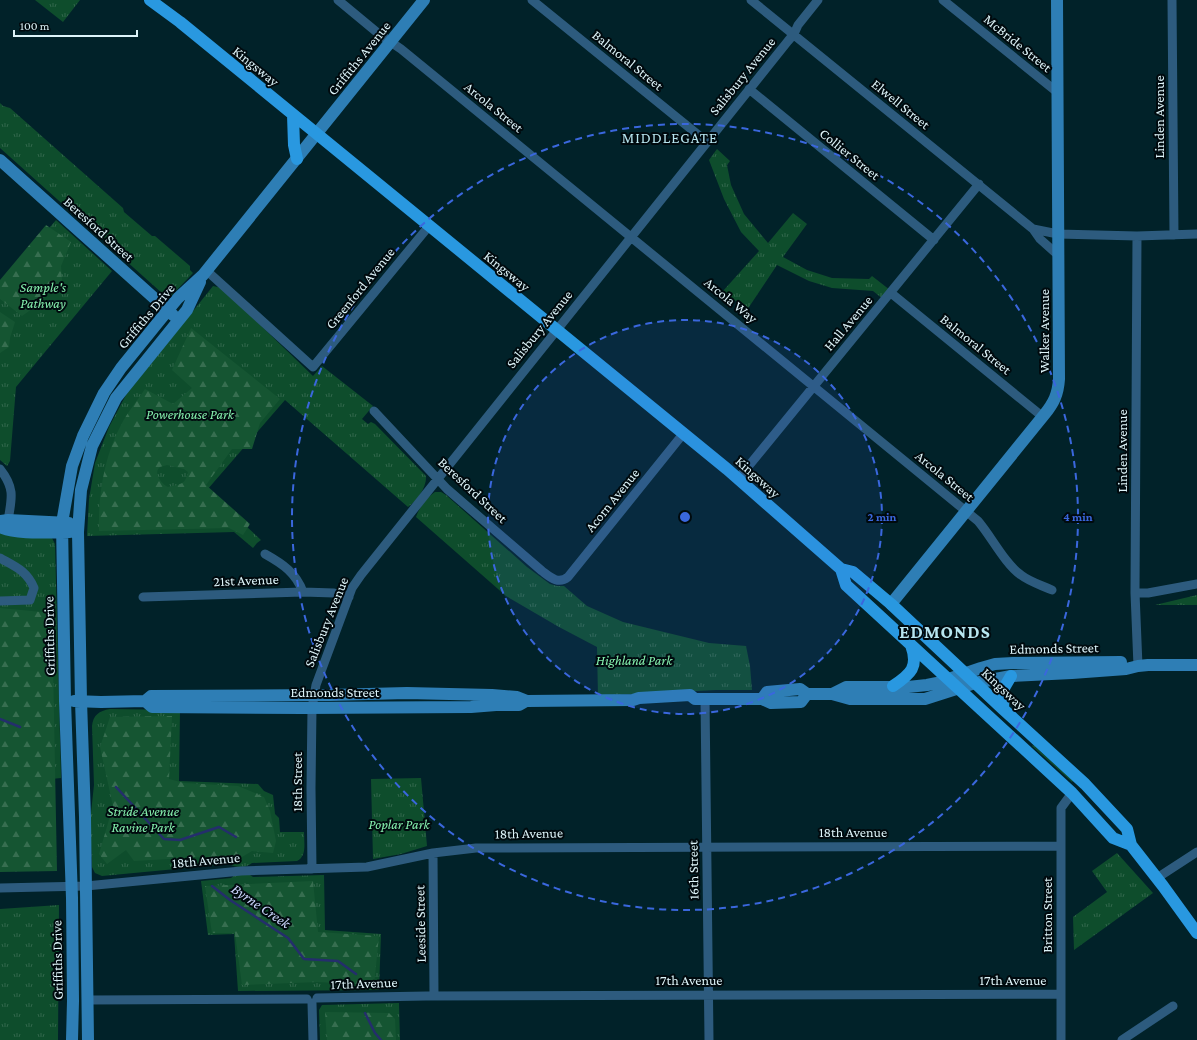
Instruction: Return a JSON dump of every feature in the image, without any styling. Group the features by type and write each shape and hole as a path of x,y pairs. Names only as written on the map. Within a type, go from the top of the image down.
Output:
{"main road":[{"name":"Kingsway","path":"150,0 180,22 738,479 841,570 846,585 1072,793 1113,838 1131,845"},
{"path":"293,115 294,145 297,159"},
{"name":"Kingsway","path":"841,570 853,572 891,604 1085,784 1127,829 1131,845 1197,933"},
{"path":"893,686 908,676 911,672 915,654 911,644"},
{"path":"1003,709 1004,688 1011,676"}],"street":[{"name":"Arcola Street","path":"338,0 378,34 402,49 631,236"},
{"name":"Griffiths Avenue","path":"316,134 424,0"},
{"name":"Balmoral Street","path":"532,0 707,142"},
{"name":"Elwell Street","path":"751,0 979,184 1033,229 1040,239 1058,255"},
{"name":"Salisbury Avenue","path":"315,694 316,685 352,588 361,575 794,34 798,25 818,0"},
{"name":"McBride Street","path":"943,0 1057,92"},
{"name":"Walker Avenue","path":"891,604 1043,417 1055,400 1059,385 1057,0"},
{"name":"Linden Avenue","path":"1172,0 1174,235"},
{"name":"Collier Street","path":"749,89 934,240"},
{"name":"Griffiths Drive","path":"72,1040 73,1001 71,886 65,702 62,527 72,466 82,436 104,393 121,368 178,298 205,273 316,134"},
{"name":"Beresford Street","path":"0,160 179,320"},
{"name":"Hall Avenue","path":"738,479 979,184"},
{"name":"Greenford Avenue","path":"205,273 313,367 429,226"},
{"name":"Elwell Street","path":"1033,229 1058,234 1137,236 1197,234"},
{"name":"Arcola Way","path":"631,236 813,386"},
{"name":"Linden Avenue","path":"1137,236 1135,593 1138,666"},
{"name":"Griffiths Drive","path":"88,1040 78,528 81,490 92,446 116,398 187,310 205,273"},
{"name":"Balmoral Street","path":"891,292 1043,417"},
{"name":"Arcola Street","path":"813,386 978,521 1007,562 1020,574 1032,582 1052,590"},
{"name":"Beresford Street","path":"374,411 447,489 550,577 560,581"},
{"name":"Acorn Avenue","path":"560,581 568,577 683,434"},
{"path":"0,469 5,476 12,497 3,523 78,528"},
{"path":"265,554 279,562 292,573 299,582 303,592"},
{"path":"0,558 19,568 30,579 34,588 30,600 0,602"},
{"path":"1135,593 1148,593 1197,584"},
{"name":"21st Avenue","path":"143,597 303,592 334,593 349,597"},
{"name":"Edmonds Street","path":"832,694 846,687 908,687 927,685 995,664 1125,662 1138,666"},
{"name":"Edmonds Street","path":"65,702 144,701 151,696 407,693 492,695 518,697 527,701 633,700 638,698 690,695 700,699 762,699 771,703 801,702 807,694 832,694 850,699 912,700 925,699 975,683 1011,676 1126,669 1138,666 1197,665"},
{"name":"18th Street","path":"312,869 312,708 315,694"},
{"name":"16th Street","path":"700,699 706,846 709,1040"},
{"name":"Edmonds Street","path":"144,701 152,707 312,708 520,705 527,701"},
{"name":"Britton Street","path":"1061,1040 1061,808 1072,793"},
{"name":"18th Avenue","path":"0,888 86,886 241,871 367,867 433,853 476,848 706,846 1061,846"},
{"path":"1157,878 1197,852"},
{"name":"Leeside Street","path":"433,853 434,996"},
{"name":"17th Avenue","path":"88,1000 312,1000 434,996 708,994 1061,994"},
{"path":"312,1000 313,1040"},
{"path":"1122,1040 1172,1006"}],"green space":[{"path":"35,0 80,0 63,22"},
{"path":"0,103 3,106 10,108 123,208 124,212 190,266 190,270 193,273 171,296 163,294 0,148"},
{"path":"717,149 730,161 727,165 731,185 744,214 768,243 793,213 807,224 783,257 807,270 832,278 869,279 872,276 890,290 883,299 873,291 832,288 809,281 777,265 747,310 723,291 759,251 741,232 724,199 709,160"},
{"name":"Sample's Pathway","path":"56,220 112,271 16,387 10,461 7,466 0,460 0,287"},
{"path":"46,225 71,242 61,266 62,280 36,306 22,316 0,299 0,280"},
{"name":"Powerhouse Park","path":"213,286 222,288 313,376 322,366 373,406 362,419 368,424 371,422 375,424 426,476 423,489 418,497 408,507 285,400 207,490 261,540 253,548 234,532 87,536 89,499 95,463 109,427 126,395"},
{"path":"0,312 15,322 9,347 0,353"},
{"name":"Powerhouse Park","path":"191,328 280,399 260,423 252,449 232,449 206,485 250,524 243,535 229,528 99,531 101,490 106,463 115,437 126,416 145,389 173,404 192,388 172,370","holes":["167,465 184,469 188,472 184,482 168,487 161,481 157,472 160,467"]},
{"name":"Highland Park","path":"435,492 441,492 446,495 527,567 550,584 564,586 587,606 623,622 709,643 746,646 750,666 752,690 716,690 598,696 597,647 506,596 416,517 423,503"},
{"path":"0,532 52,538 55,544 61,778 0,784"},
{"path":"1197,595 1197,605 1155,605"},
{"path":"0,608 52,613 57,871 0,872"},
{"name":"Stride Avenue Ravine Park","path":"110,709 180,710 179,781 258,784 264,791 273,795 275,814 279,818 280,832 304,832 304,853 300,859 297,861 252,863 241,867 229,864 102,876 95,873 92,867 90,822 94,785 92,726 97,714"},
{"name":"Stride Avenue Ravine Park","path":"172,716 169,779 184,783 238,786 264,797 270,811 276,841 273,853 252,851 242,857 220,856 134,861 126,850 107,864 99,854 113,806 100,747 110,717"},
{"path":"1033,745 1073,781 1072,782 1032,746"},
{"name":"Poplar Park","path":"421,778 427,846 401,854 373,859 371,779"},
{"path":"1117,853 1153,893 1074,950 1073,917 1107,892 1092,871"},
{"path":"235,875 250,875 253,877 324,875 325,930 381,934 379,990 238,991 234,934 208,935 201,881 231,878"},
{"path":"313,881 318,932 379,936 374,985 318,982 242,985 235,933 212,933 205,886"},
{"path":"59,905 58,1040 0,1040 0,909"},
{"path":"399,1003 400,1040 320,1040 319,1010 322,1005"},
{"path":"325,1012 389,1013 395,1019 396,1040 327,1040"}],"waterway":[{"name":"Byrne Creek","path":"0,719 20,727"},
{"name":"Byrne Creek","path":"116,787 164,839 180,840 219,827 236,837"},
{"name":"Byrne Creek","path":"212,886 230,900 288,938 304,959 338,961 356,974"},
{"name":"Byrne Creek","path":"365,1013 375,1033 381,1040"}],"district":[{"name":"MIDDLEGATE","path":"670,138"},
{"name":"EDMONDS","path":"945,632"}]}
